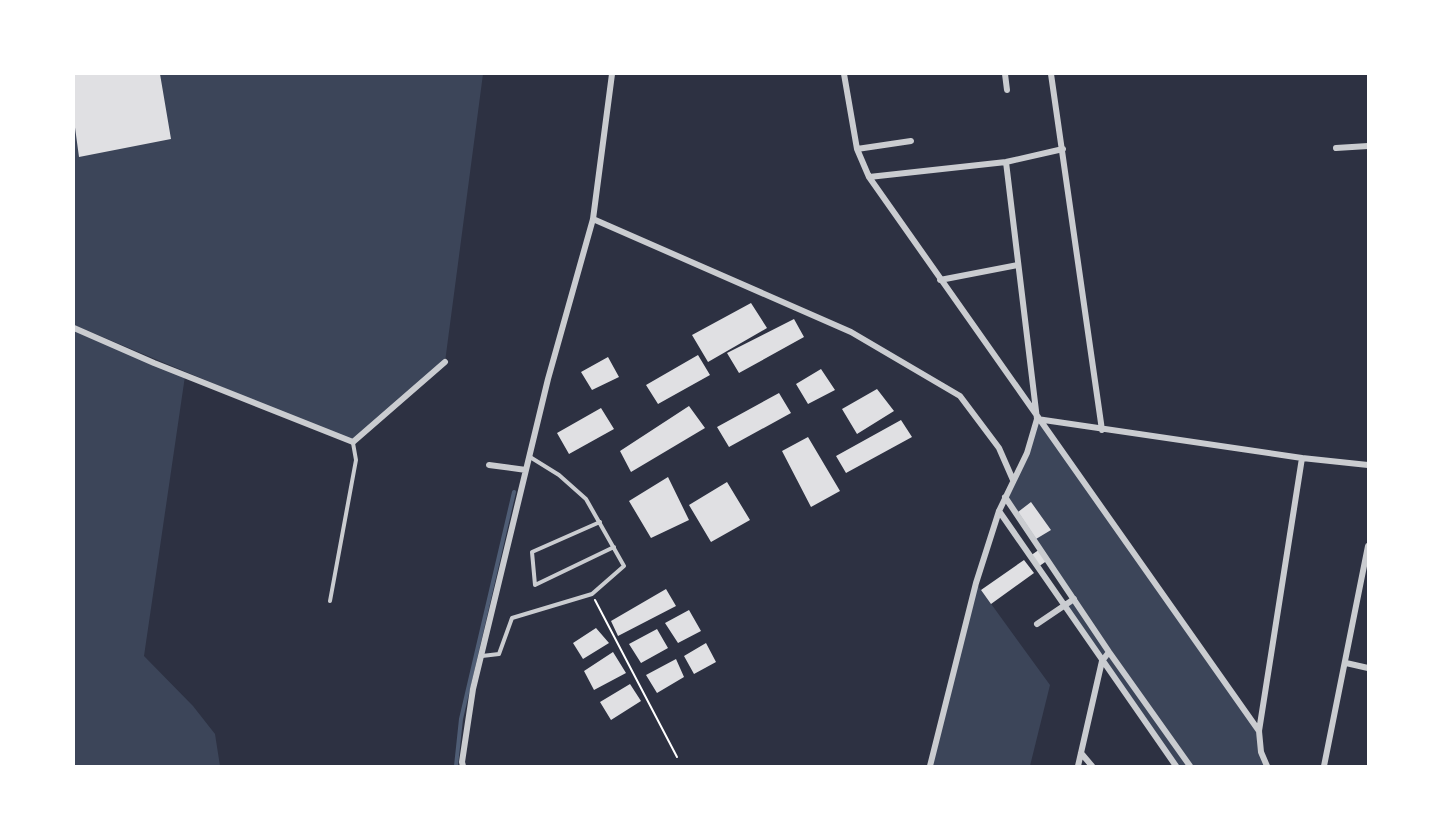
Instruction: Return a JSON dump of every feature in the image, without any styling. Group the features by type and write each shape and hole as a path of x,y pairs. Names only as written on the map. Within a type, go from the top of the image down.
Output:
{"street":[{"path":"463,766 473,689 548,379 593,219 612,74"},
{"path":"844,74 857,149 869,177 1259,732"},
{"path":"1005,74 1007,90"},
{"path":"1051,74 1102,430"},
{"path":"857,149 911,141"},
{"path":"1336,148 1368,146"},
{"path":"869,177 1006,162 1063,149"},
{"path":"930,766 976,583 999,511 1027,453 1038,419 1006,162"},
{"path":"593,219 851,332 960,396 999,448 1013,480"},
{"path":"940,280 1018,265"},
{"path":"74,328 154,363 353,442 445,362"},
{"path":"1038,419 1302,458 1368,465"},
{"path":"1267,766 1261,752 1259,732 1302,458"},
{"path":"489,465 526,470"},
{"path":"1005,497 1190,766"},
{"path":"999,511 1176,766"},
{"path":"1324,766 1368,546"},
{"path":"1037,624 1074,599"},
{"path":"1078,766 1102,661 1110,652"},
{"path":"1346,663 1368,668"},
{"path":"1081,753 1092,766"}],"lane":[{"path":"330,601 356,460 353,442"},
{"path":"482,656 499,654 512,618 592,594 624,566 586,499 560,475 530,457"},
{"path":"600,522 532,552 535,585 614,548"}],"path":[{"path":"592,594 677,757"}],"shaded area":[{"path":"74,74 483,74 445,362 353,442 74,325"},
{"path":"74,328 185,376 144,656 193,706 215,734 220,766 74,766"},
{"path":"1037,419 1259,731 1267,766 1176,766 1064,606 1074,599 1005,497"},
{"path":"976,583 1050,685 1030,766 930,766"}],"building":[{"path":"74,74 160,74 171,139 79,157 74,120"},
{"path":"751,303 767,328 708,362 692,335"},
{"path":"794,319 804,337 739,373 727,353"},
{"path":"698,355 710,375 658,404 646,385"},
{"path":"608,357 619,377 592,390 581,372"},
{"path":"821,369 835,390 808,404 796,384"},
{"path":"877,389 894,411 857,434 842,409"},
{"path":"779,393 791,413 729,447 717,427"},
{"path":"689,406 705,428 631,472 620,451"},
{"path":"601,408 614,429 569,454 557,433"},
{"path":"901,420 912,437 846,473 836,456"},
{"path":"808,437 840,491 811,507 782,451"},
{"path":"668,477 689,520 651,538 629,501"},
{"path":"727,482 750,520 711,542 689,505"},
{"path":"1031,502 1051,530 1036,539 1018,512"},
{"path":"1040,549 1048,560 1038,567 1030,556"},
{"path":"1024,560 1034,573 991,604 981,590"},
{"path":"666,589 676,606 618,636 611,621"},
{"path":"689,610 701,631 678,643 665,623"},
{"path":"596,628 609,643 583,659 573,643"},
{"path":"657,629 668,648 641,663 629,644"},
{"path":"706,643 716,662 694,674 684,656"},
{"path":"613,652 626,673 594,690 584,671"},
{"path":"676,659 684,677 657,693 646,675"},
{"path":"630,684 641,701 611,720 600,702"}],"waterway":[{"path":"456,766 461,719 514,492"}]}
